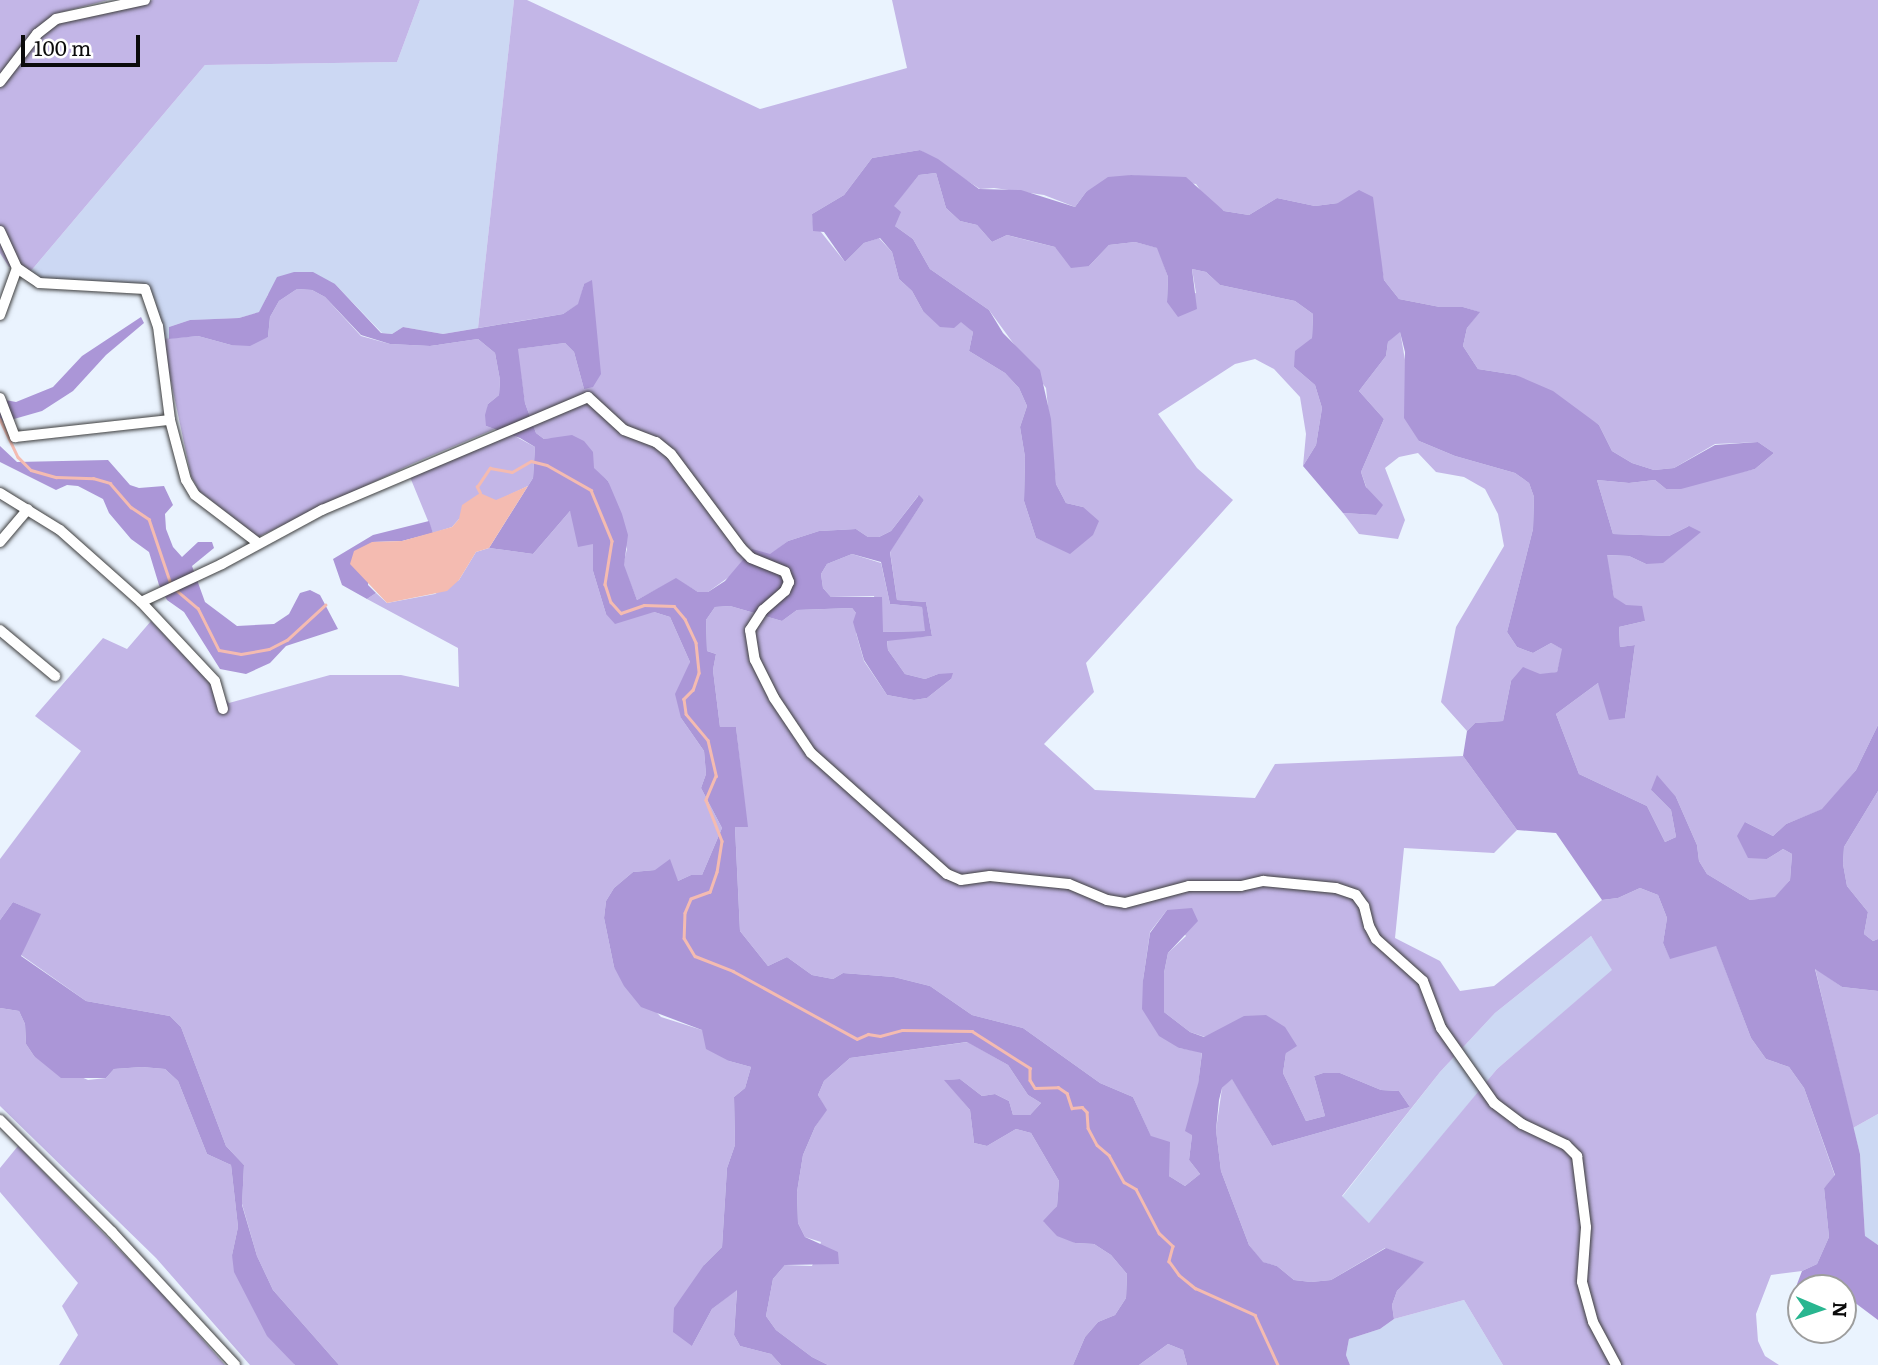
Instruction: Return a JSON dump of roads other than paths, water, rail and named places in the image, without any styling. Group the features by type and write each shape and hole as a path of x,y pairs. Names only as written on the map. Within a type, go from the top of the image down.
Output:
{"street":[{"path":"0,82 37,34 57,19 145,0"},
{"path":"0,231 17,268 39,283 145,289 158,326 170,420 181,469 195,495 258,543"},
{"path":"0,315 17,268"},
{"path":"141,602 405,472 588,397 598,403 624,430 656,442 671,454 751,558 785,572 789,582 785,592 763,610 750,630 755,660 779,707 811,753 947,874 961,880 999,876 1069,884 1107,900 1125,903 1189,886 1241,886 1263,881 1336,887 1356,895 1364,906 1369,926 1376,939 1423,981 1441,1028 1494,1103 1522,1124 1566,1145 1577,1156 1586,1227 1582,1282 1592,1322 1616,1365"},
{"path":"0,398 15,438 170,420"},
{"path":"0,493 60,530 141,602 215,681 223,709"},
{"path":"0,542 29,509"},
{"path":"0,631 55,676"},
{"path":"0,1120 113,1232 236,1365"}],"waterway":[{"path":"0,419 18,457 31,470 56,477 93,478 110,483 131,507 149,519 171,584"},
{"path":"480,493 477,487 490,468 512,472 531,461 547,465 591,490 612,541 605,584 611,602 621,613 644,605 674,606 685,619 696,643 699,673 693,690 684,699 686,714 708,740 716,776 706,800 722,841 717,872 710,892 691,899 685,913 684,938 695,956 733,971 857,1039 868,1034 880,1036 902,1030 972,1031 1030,1068 1030,1080 1035,1088 1058,1087 1067,1093 1072,1108 1082,1107 1087,1112 1088,1128 1097,1145 1109,1155 1124,1182 1136,1189 1159,1233 1173,1246 1169,1261 1179,1275 1195,1288 1255,1315 1278,1365"},
{"path":"175,589 198,608 219,650 241,654 269,649 287,640 325,605"}]}
